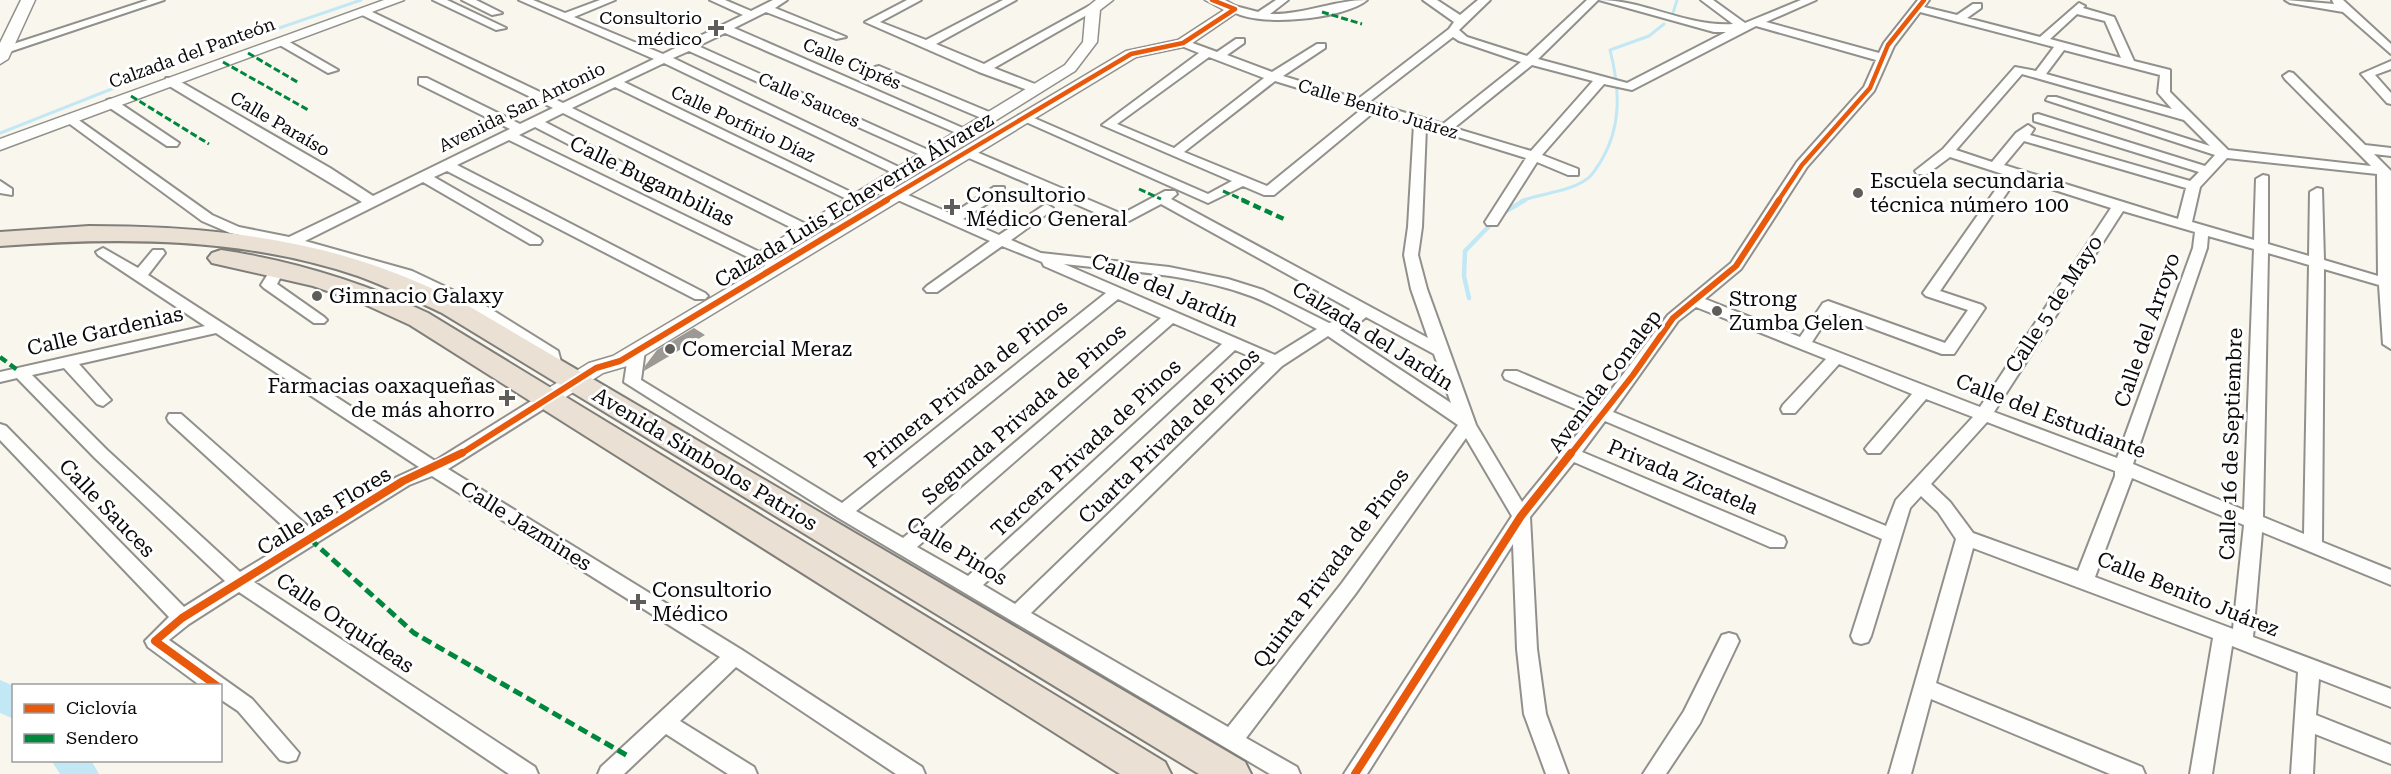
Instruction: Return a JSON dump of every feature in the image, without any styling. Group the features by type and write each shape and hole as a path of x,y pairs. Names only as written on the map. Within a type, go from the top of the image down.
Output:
{"highway":[{"name":"Avenida Símbolos Patrios","path":"0,239 47,235 142,234 208,237 400,278 568,379 1152,774"},
{"name":"Avenida Símbolos Patrios","path":"0,255 103,252 224,258 283,253 419,319 568,379 873,544 1232,774"}],"street":[{"path":"2,55 28,0"},
{"path":"2,55 159,0"},
{"name":"Calzada del Panteón","path":"0,145 397,0"},
{"path":"438,0 500,28"},
{"path":"467,0 496,13"},
{"path":"524,0 663,58 902,172"},
{"path":"716,0 752,15"},
{"name":"Avenida San Antonio","path":"283,253 371,201 782,0"},
{"path":"916,0 871,22 1036,89"},
{"path":"926,45 1011,0"},
{"path":"983,69 1106,0"},
{"path":"1212,0 1259,16 1293,20 1362,0"},
{"path":"1259,16 1283,0"},
{"path":"1428,0 1444,8 1457,26 1480,46 1628,87 1749,25 1811,0"},
{"path":"1240,41 1213,54 1108,125 1269,192 1485,0"},
{"path":"1444,130 1530,60 1593,0"},
{"path":"1604,0 1714,29 1749,25"},
{"path":"1706,0 1749,25 1883,58"},
{"path":"2290,0 2348,9"},
{"path":"2337,0 2391,50"},
{"path":"564,17 602,1"},
{"path":"1921,4 1958,19 2166,73 2164,93 2185,116 2217,143 2224,154"},
{"name":"Avenida Conalep","path":"1355,774 1521,516 1633,375 1673,318 1736,266 1802,165 1870,88 1888,45 1921,4"},
{"path":"1958,19 1977,6"},
{"path":"766,8 840,37"},
{"path":"1092,76 1070,68 1090,42 1093,8"},
{"path":"2043,40 2077,8 2110,19 2129,63"},
{"path":"1183,43 1235,9"},
{"path":"364,12 807,230"},
{"name":"Calle Ciprés","path":"724,28 966,132"},
{"path":"282,42 332,70"},
{"name":"Calzada Luis Echeverría Álvarez","path":"568,379 700,296 896,194 1131,54 1183,43"},
{"name":"Calle Benito Juárez","path":"1183,43 1273,76 1534,156 1573,172"},
{"name":"Calle Sauces","path":"688,46 930,154"},
{"path":"1175,153 1273,76 1321,46"},
{"path":"2039,75 2061,46"},
{"path":"2391,65 2367,74 2391,100"},
{"name":"Calzada Luis Echeverría Álvarez","path":"568,379 620,361 769,262 807,230 1070,68"},
{"path":"879,70 990,117"},
{"path":"1922,171 1948,152 2019,70 2185,116"},
{"path":"2289,76 2384,171 2391,344"},
{"path":"1492,222 1534,156 1602,79"},
{"name":"Calle Paraíso","path":"170,81 325,171 371,201"},
{"name":"Calle Bugambilias","path":"423,81 514,131 769,262"},
{"name":"Calle Porfirio Díaz","path":"614,82 858,199"},
{"path":"1995,167 2065,83"},
{"path":"2052,100 2224,154 2384,171"},
{"path":"111,103 172,143"},
{"path":"1023,118 1208,199 1243,181"},
{"path":"2037,118 2209,171"},
{"path":"69,119 207,218 283,253 269,285 319,320"},
{"path":"534,121 682,197"},
{"path":"1420,122 1415,227 1411,255 1419,289 1466,423 1521,516 1527,649 1535,714 1557,774"},
{"path":"2021,136 2193,186 2224,154"},
{"path":"2361,148 2391,152"},
{"path":"967,152 1122,219 1183,187"},
{"path":"1948,152 2118,206 2388,281"},
{"path":"446,165 700,296"},
{"path":"1803,344 1828,306 1948,350 1977,308 1931,293 2014,173"},
{"path":"422,176 536,241"},
{"name":"Calle 16 de Septiembre","path":"2201,774 2233,639 2252,520 2259,247 2263,179"},
{"name":"Calzada del Jardín","path":"878,186 1038,257 1169,271 1223,282 1258,293 1328,329 1466,423"},
{"name":"Calle del Arroyo","path":"2184,225 2193,186"},
{"path":"953,219 999,190"},
{"path":"2313,546 2317,192"},
{"path":"1161,199 1442,351"},
{"name":"Calle 5 de Mayo","path":"1861,636 1902,506 1984,415 2118,206"},
{"path":"932,289 1046,208"},
{"name":"Calle del Arroyo","path":"2085,579 2124,476 2123,467 2200,248 2202,230"},
{"name":"Calle Jazmines","path":"103,252 433,468 735,656 914,774"},
{"path":"139,276 158,253"},
{"name":"Calle del Jardín","path":"1038,257 1060,269 1118,291 1276,362"},
{"name":"Primera Privada de Pinos","path":"843,512 1118,291"},
{"name":"Calle del Estudiante","path":"1693,300 1838,356 1923,392 2123,467 2391,578"},
{"name":"Cuarta Privada de Pinos","path":"1018,613 1276,362 1328,329 1354,320 1364,310"},
{"name":"Segunda Privada de Pinos","path":"906,546 1172,316"},
{"name":"Calle Gardenias","path":"0,377 220,327"},
{"name":"Tercera Privada de Pinos","path":"970,586 1233,343"},
{"name":"Calle Pinos","path":"637,350 632,382 843,512 873,544 906,546 1289,774"},
{"path":"1789,408 1838,356"},
{"path":"68,362 103,400"},
{"name":"Calle Orquídeas","path":"20,372 101,454 240,582 527,774"},
{"path":"1511,375 1892,536"},
{"name":"Calle las Flores","path":"215,684 155,641 182,618 403,482 448,462 568,379"},
{"path":"1874,449 1923,392"},
{"path":"175,418 310,539"},
{"name":"Quinta Privada de Pinos","path":"1232,739 1349,588 1466,423"},
{"name":"Calle Sauces","path":"0,430 182,618"},
{"name":"Privada Zicatela","path":"1571,454 1777,543"},
{"path":"1900,774 1966,538 1944,507 1920,484"},
{"name":"Calle Benito Juárez","path":"1966,538 2085,579 2233,639 2391,698"},
{"path":"1654,774 1692,717 1729,641"},
{"path":"609,774 735,656"},
{"path":"2302,774 2309,667"},
{"path":"1924,687 2134,774"},
{"path":"222,689 244,705 288,753"},
{"path":"2306,720 2391,755"},
{"path":"664,722 746,774"}],"building":[{"name":"Comercial Meraz","path":"694,328 705,335 644,371 657,350"}],"waterway":[{"path":"0,133 180,62 361,0"},
{"path":"1673,13 1677,0"},
{"path":"1521,201 1572,187 1593,173 1608,148 1616,121 1616,79 1610,50 1649,36 1664,24"},
{"path":"1503,213 1525,200"},
{"path":"1469,298 1464,276 1465,251 1493,222"},
{"path":"0,693 12,704"},
{"path":"70,762 82,774"}],"marked path":[{"path":"1322,12 1362,24"},
{"path":"248,53 299,83"},
{"path":"223,62 310,111"},
{"path":"131,96 209,144"},
{"path":"1139,189 1161,199"},
{"path":"1223,191 1284,219"},
{"path":"0,357 20,372"},
{"path":"310,539 414,633 628,756"}],"cycle path":[{"path":"214,684 155,641 182,618 403,481 448,462 596,368 620,361 1092,76 1131,54 1183,43 1235,9 1212,0"},
{"path":"1355,774 1521,516 1633,375 1673,318 1736,266 1802,165 1870,88 1888,45 1924,0"}],"place":[{"name":"Consultorio médico","path":"716,28"},
{"name":"Escuela secundaria técnica número 100","path":"1858,193"},
{"name":"Consultorio Médico General","path":"952,207"},
{"name":"Gimnacio Galaxy","path":"317,296"},
{"name":"Strong Zumba Gelen","path":"1717,311"},
{"name":"Comercial Meraz","path":"670,349"},
{"name":"Farmacias oaxaqueñas de más ahorro","path":"507,398"},
{"name":"Consultorio Médico","path":"638,602"}]}
